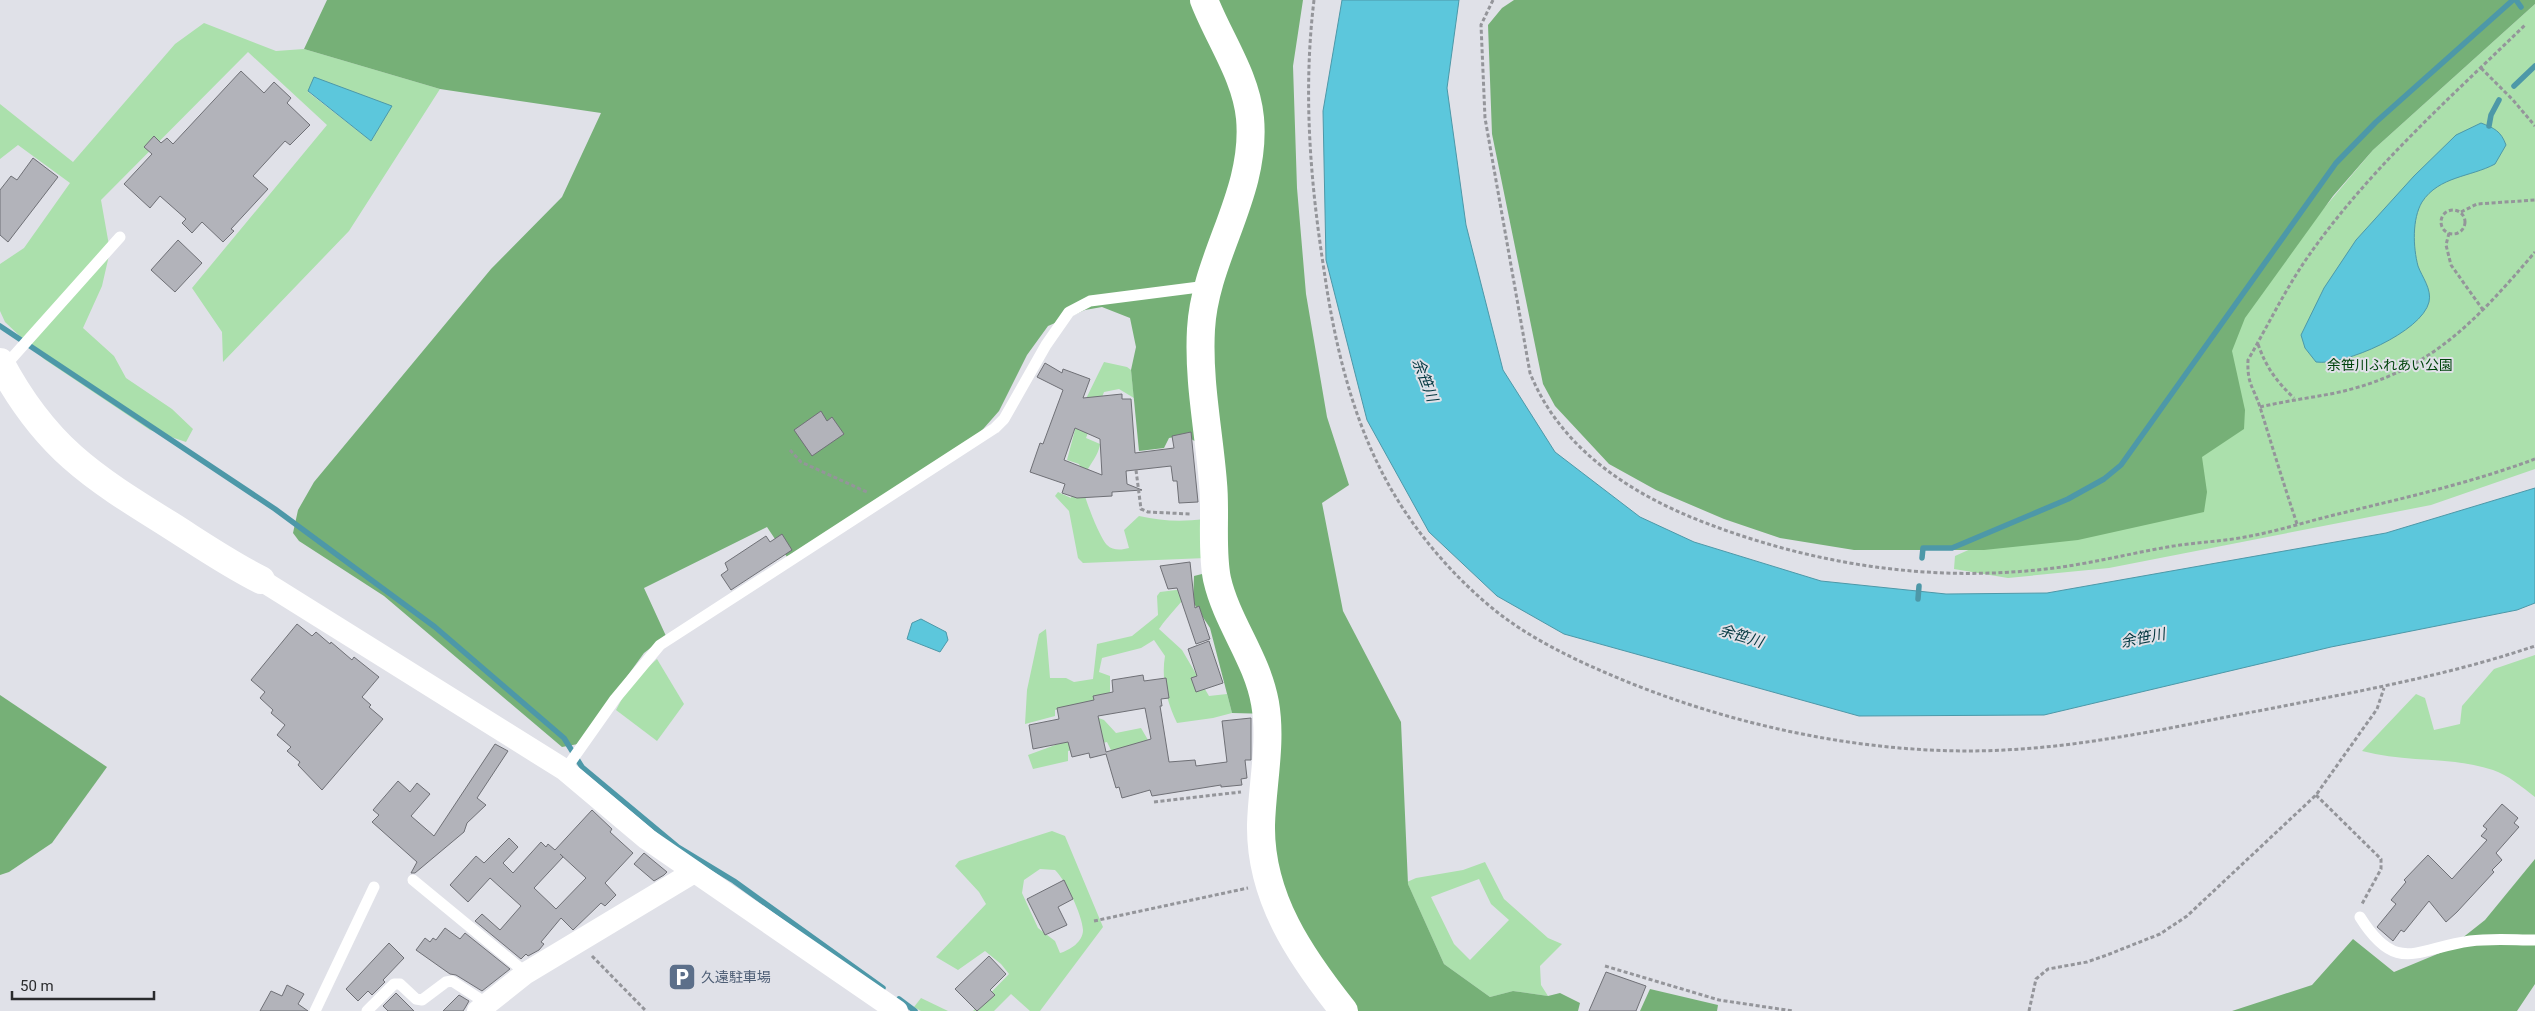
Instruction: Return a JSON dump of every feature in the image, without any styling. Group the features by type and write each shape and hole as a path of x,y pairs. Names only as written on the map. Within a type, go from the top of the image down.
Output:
{"street":[{"path":"1204,0 1238,74 1250,117 1250,158 1243,189 1207,286 1201,328 1201,381 1213,484 1217,577 1227,610 1250,655 1265,702 1268,732 1261,827 1271,883 1285,924 1296,947 1344,1011"},
{"path":"2,365 20,399 47,433 90,474 565,770 647,839 897,1011"},
{"path":"482,1007 526,973 694,872"}],"lane":[{"path":"2,365 120,237"},
{"path":"565,770 615,699 660,645 995,428 1004,419 1046,345 1070,312 1090,301 1207,286"},
{"path":"413,880 526,973"},
{"path":"315,1011 374,887"},
{"path":"2360,917 2367,928 2386,947 2400,955 2410,955 2471,941 2535,940"},
{"path":"366,1011 394,984 400,984 416,999 422,1000 446,982 452,981 482,1007"}],"path":[{"path":"1314,0 1309,52 1307,117 1310,166 1330,311 1354,403 1374,457 1394,495 1414,523 1463,581 1498,612 1526,632 1602,671 1707,711 1817,737 1880,745 1957,751 2005,750 2148,732 2385,687 2457,671 2535,646"},
{"path":"1493,0 1481,25 1485,118 1494,182 1505,226 1520,325 1530,373 1537,390 1554,418 1571,438 1613,476 1656,501 1738,536 1792,552 1837,562 1904,571 1960,573 2045,569 2177,546 2242,537 2464,483 2535,458"},
{"path":"2297,524 2260,407 2247,375 2248,360 2305,261 2340,215 2384,163 2525,25"},
{"path":"2481,68 2513,100 2535,126"},
{"path":"2461,212 2465,222 2463,230 2456,234 2449,233 2442,227 2443,216 2453,210 2461,212 2477,204 2535,200"},
{"path":"2449,233 2446,245 2451,265 2483,310"},
{"path":"2260,407 2295,398 2334,393 2401,371 2428,357 2448,343 2483,310 2535,252"},
{"path":"2258,343 2266,366 2274,378 2295,398"},
{"path":"790,450 801,462 885,501"},
{"path":"1136,470 1141,509 1148,512 1180,515 1214,513"},
{"path":"2029,1011 2036,979 2048,969 2087,962 2160,934 2188,916 2316,795 2377,710 2385,687"},
{"path":"1154,802 1264,789"},
{"path":"2316,795 2381,859 2382,869 2362,901 2360,917"},
{"path":"1094,922 1271,883"},
{"path":"578,942 646,1011"},
{"path":"1605,966 1719,1000 1793,1011"}],"green space":[{"path":"327,0 1303,0 1293,66 1297,188 1306,294 1327,417 1349,485 1322,503 1343,611 1401,722 1408,884 1444,964 1490,997 1513,991 1548,996 1560,993 1580,1003 1578,1011 1348,1011 1306,951 1273,864 1273,714 1232,713 1210,628 1193,602 1194,576 1202,574 1209,579 1214,452 1184,435 1169,438 1164,448 1139,451 1131,370 1136,347 1130,318 1102,307 1085,310 1048,326 1027,355 999,411 977,436 787,557 767,527 644,588 666,636 644,653 578,744 562,747 384,596 299,541 293,533 298,510 314,482 491,269 562,197 601,113 440,89 304,49"},
{"path":"1514,0 2535,0 2535,4 2373,150 2333,196 2245,318 2232,351 2245,410 2244,429 2202,457 2207,492 2204,512 2078,540 1984,550 1854,550 1780,538 1724,519 1656,490 1609,464 1555,406 1543,384 1492,134 1488,25 1502,8"},
{"name":"余笹川ふれあい公園","path":"2535,4 2535,469 2431,505 2109,568 2008,578 1954,569 1955,556 2077,501 2373,150"},
{"path":"204,23 276,51 304,49 440,89 349,231 223,362 222,332 192,288 327,125 248,52 101,200 110,251 102,286 83,328 114,356 126,378 172,409 193,429 186,442 150,430 44,359 5,322 0,311 0,264 24,248 70,183 18,145 0,159 0,104 73,162 175,44","holes":["308,92 391,106 371,141"]},
{"path":"1104,362 1127,367 1131,370 1134,398 1119,389 1104,392 1086,438 1100,444 1099,450 1085,475 1083,487 1100,535 1109,547 1123,549 1129,548 1124,530 1139,516 1172,520 1204,519 1206,558 1083,563 1078,558 1069,511 1055,496 1058,492 1071,498 1081,470 1079,464 1067,460 1080,411"},
{"path":"1192,588 1159,629 1182,650 1209,696 1227,694 1232,713 1213,718 1177,723 1170,707 1166,690 1165,656 1154,640 1141,648 1102,658 1099,672 1110,676 1110,692 1092,705 1096,717 1104,720 1116,733 1141,728 1148,740 1112,752 1107,742 1068,751 1068,761 1033,769 1028,755 1069,740 1079,705 1055,710 1055,716 1025,724 1027,690 1039,634 1046,629 1050,678 1066,678 1074,682 1093,679 1097,644 1132,636 1158,615 1157,596 1160,592"},
{"path":"2535,655 2535,797 2515,782 2493,770 2461,763 2378,755 2362,751 2416,694 2425,698 2434,730 2460,724 2462,706 2494,669"},
{"path":"657,659 684,704 657,741 616,710 630,684"},
{"path":"0,695 107,767 52,843 9,872 0,875"},
{"path":"1052,831 1065,836 1103,927 1040,1011 1030,1011 1011,994 994,1011 973,1011 1009,974 1001,964 985,951 958,970 936,957 986,904 979,892 955,866 959,861","holes":["1040,869 1055,870 1073,898 1080,915 1083,930 1078,942 1068,950 1060,953 1055,941 1038,928 1022,893 1024,880"]},
{"path":"2535,859 2535,984 2517,1011 2232,1011 2312,985 2353,939 2394,972 2447,950 2485,920"},
{"path":"1485,862 1504,899 1548,938 1562,944 1540,966 1541,985 1548,996 1513,991 1490,997 1444,964 1407,882 1416,878 1463,870","holes":["1479,879 1491,904 1509,920 1470,960 1454,944 1431,897"]},
{"path":"1650,989 1718,1005 1717,1011 1640,1011"},
{"path":"921,998 948,1011 921,1011 914,1007"}],"water":[{"name":"余笹川","path":"1342,0 1459,0 1447,88 1466,225 1503,370 1555,452 1640,517 1694,542 1821,581 1946,594 2047,593 2386,533 2535,488 2535,603 2517,610 2331,647 2044,715 1859,716 1564,634 1497,596 1429,532 1367,420 1326,260 1323,111"},
{"path":"314,77 392,106 371,141 308,91"},
{"path":"2481,123 2502,136 2506,145 2495,164 2437,187 2422,202 2416,216 2415,250 2418,266 2430,297 2423,313 2412,325 2380,345 2344,359 2316,362 2305,348 2301,335 2324,288 2356,240 2414,176 2456,135"},
{"path":"921,619 946,632 948,640 940,652 907,639 912,623"}],"building":[{"path":"241,71 264,93 274,82 291,98 287,103 310,125 290,145 285,141 253,176 268,189 231,229 234,231 223,242 202,222 192,233 182,223 186,219 160,196 150,208 124,184 152,154 144,147 154,136 161,143 167,138 173,144"},
{"path":"33,158 58,177 8,242 0,235 0,190 11,176 17,180"},
{"path":"178,240 202,263 175,292 151,270"},
{"path":"1045,363 1062,373 1063,369 1090,379 1083,398 1122,394 1122,399 1131,399 1135,453 1174,448 1172,436 1191,432 1198,502 1179,503 1177,481 1173,481 1171,466 1126,471 1127,484 1142,490 1112,492 1112,496 1077,498 1062,493 1065,484 1030,472 1040,443 1043,444 1063,390 1037,377","holes":["1075,428 1100,439 1102,475 1064,460"]},
{"path":"821,411 827,421 832,417 844,434 812,456 794,430"},
{"path":"782,534 792,550 731,590 721,575 728,570 725,563 766,536 770,542"},
{"path":"1190,562 1195,608 1199,606 1210,639 1196,644 1177,588 1168,589 1160,566"},
{"path":"297,624 312,636 316,632 352,660 354,657 379,677 362,697 371,705 369,707 383,719 322,790 298,765 300,762 287,751 291,747 277,735 285,725 271,713 273,710 260,698 265,692 251,680"},
{"path":"1209,641 1223,683 1196,692 1191,678 1197,676 1188,649"},
{"path":"1143,675 1144,681 1166,678 1169,698 1161,699 1162,706 1160,706 1169,762 1195,760 1196,766 1227,762 1222,721 1251,718 1251,760 1245,760 1247,778 1241,779 1242,785 1221,787 1221,785 1152,796 1150,790 1122,798 1119,787 1116,788 1106,754 1090,758 1089,753 1072,757 1068,742 1033,749 1029,725 1059,719 1057,708 1094,700 1093,696 1113,692 1112,680","holes":["1145,708 1151,739 1106,752 1098,716"]},
{"path":"495,744 508,751 477,798 486,805 467,823 464,832 415,873 411,873 417,862 372,822 379,815 373,810 398,781 410,792 417,783 430,794 411,816 434,836"},
{"path":"2502,804 2518,818 2514,823 2519,827 2496,853 2502,860 2492,870 2494,872 2457,912 2446,922 2429,901 2404,932 2401,930 2393,941 2377,927 2396,904 2391,900 2406,882 2404,880 2428,855 2452,879 2487,840 2481,836 2487,829 2483,826"},
{"path":"592,810 612,829 610,832 633,853 605,883 616,895 605,906 601,903 573,930 561,918 541,942 544,944 539,950 528,956 526,954 521,959 475,921 482,914 500,930 521,906 490,878 468,902 450,885 476,856 484,863 509,838 518,847 503,863 513,873 541,842 546,847 548,844 555,850","holes":["560,854 586,878 556,909 534,888 563,857"]},
{"path":"644,853 667,872 654,881 634,864"},
{"path":"1064,880 1073,899 1058,907 1067,925 1045,935 1027,899"},
{"path":"445,928 460,939 465,933 510,969 482,991 456,975 450,974 416,950 425,938 430,942 433,938 436,940"},
{"path":"389,943 404,958 372,995 368,991 358,1001 346,989"},
{"path":"989,956 1006,974 990,990 995,995 977,1011 955,989"},
{"path":"1606,972 1646,986 1636,1011 1589,1011"},
{"path":"287,985 304,994 298,1004 308,1011 260,1011 271,991 282,996"},
{"path":"396,993 414,1011 388,1011 383,1006"},
{"path":"459,995 469,1001 463,1011 443,1011"}],"waterway":[{"path":"1922,558 1923,548 1952,548 2068,499 2104,479 2121,465 2336,163 2376,122 2513,0"},
{"path":"2516,0 2521,7"},
{"path":"2514,86 2535,66"},
{"path":"2489,126 2491,115 2499,100"},
{"path":"0,326 275,509 435,627 564,738 582,767 678,847 734,881 883,988"},
{"path":"1918,599 1919,586"},
{"path":"899,999 915,1011"}],"place":[{"name":"久遠駐車場","path":"682,977"}]}
